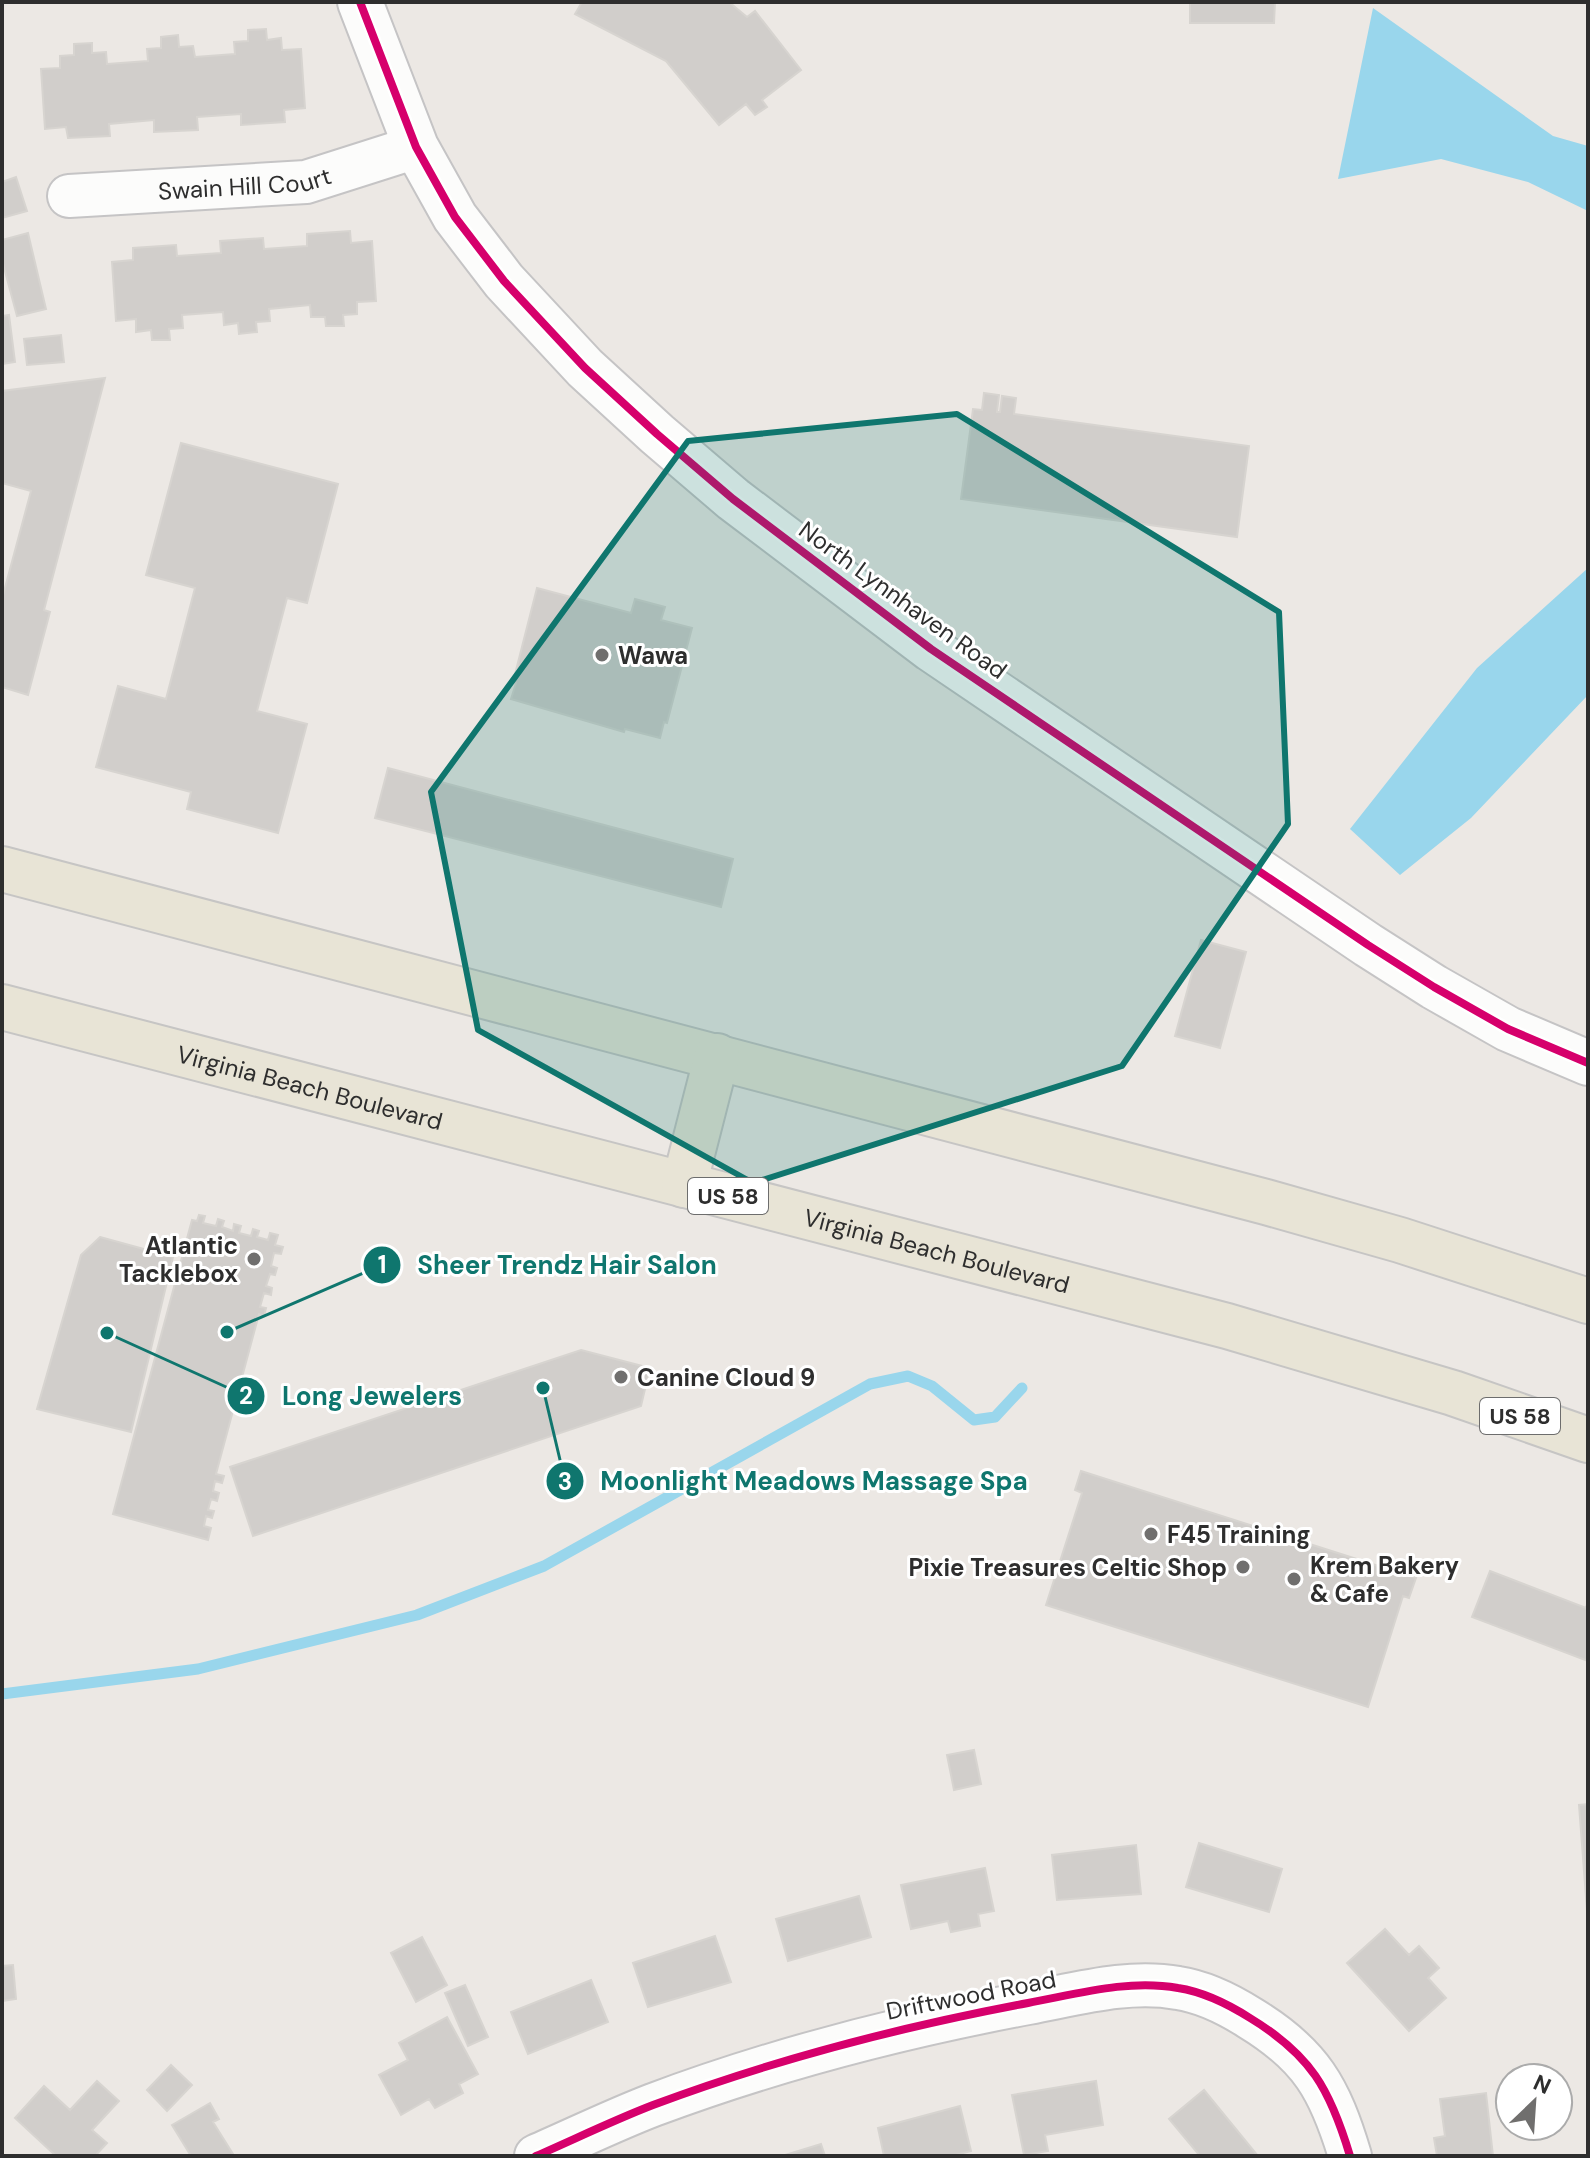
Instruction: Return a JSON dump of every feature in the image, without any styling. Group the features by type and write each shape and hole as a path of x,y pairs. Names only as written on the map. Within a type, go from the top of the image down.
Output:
{"main road":[{"path":"2,869 1371,1231 1588,1301"},
{"name":"Virginia Beach Boulevard","path":"2,1007 1242,1330 1453,1393 1588,1440"},
{"path":"684,1185 717,1056"}],"street":[{"name":"North Lynnhaven Road","path":"360,2 416,147 455,217 504,281 585,368 657,434 733,499 931,649 1368,945 1508,1029 1588,1063"},
{"name":"Swain Hill Court","path":"69,196 306,182 416,147"},
{"name":"Driftwood Road","path":"536,2156 651,2106 778,2062 935,2020 1130,1985 1179,1988 1226,2003 1280,2036 1308,2063 1328,2096 1350,2156"}],"highlighted area":[{"path":"957,414 1279,612 1288,824 1122,1066 753,1183 478,1030 431,792 688,441"}],"water":[{"path":"1373,8 1553,136 1588,146 1588,211 1528,182 1441,159 1338,179"},
{"path":"1588,568 1588,695 1471,818 1400,875 1350,829 1477,668"}],"building":[{"path":"582,2 729,2 747,17 755,11 801,70 762,100 767,107 755,115 746,104 719,125 666,61 575,14"},
{"path":"1190,2 1275,2 1274,23 1190,23"},
{"path":"266,29 267,40 281,38 282,50 301,49 305,108 284,110 285,122 241,125 241,114 197,117 198,130 154,132 154,120 109,124 110,136 68,138 66,127 45,129 41,69 60,68 60,56 74,55 74,44 92,43 92,53 106,52 107,64 148,61 147,49 161,48 161,37 178,35 179,47 193,46 195,57 235,54 234,42 248,41 248,30"},
{"path":"16,177 27,211 2,218 2,182"},
{"path":"350,231 351,243 372,241 376,301 357,302 357,314 343,315 344,326 326,326 325,317 311,317 310,305 269,309 270,321 256,322 257,332 239,334 238,323 224,325 223,312 182,315 183,328 169,329 170,340 152,340 151,330 136,332 136,319 116,321 112,262 133,260 133,248 176,245 177,256 221,253 220,241 263,238 264,249 307,246 307,234"},
{"path":"28,233 46,309 17,316 2,260 2,240"},
{"path":"9,315 15,362 2,364 2,316"},
{"path":"61,335 64,362 27,365 24,339"},
{"path":"105,378 44,610 50,612 28,695 2,687 2,599 31,491 2,483 2,391"},
{"path":"984,393 999,395 997,412 1000,412 1002,396 1016,398 1014,414 1249,446 1237,537 961,499 973,409 982,410"},
{"path":"181,443 338,484 307,603 287,598 257,711 307,724 278,833 187,809 191,792 96,767 118,686 166,699 195,588 146,575"},
{"name":"Wawa","path":"537,588 631,613 635,599 665,607 661,620 692,628 667,723 664,722 660,738 625,729 624,732 511,699"},
{"path":"388,768 733,859 721,907 375,818"},
{"path":"1201,940 1246,952 1220,1048 1175,1036"},
{"path":"199,1215 205,1216 203,1223 216,1226 218,1219 224,1221 222,1227 233,1231 234,1224 241,1226 239,1233 251,1236 253,1229 259,1231 257,1237 268,1240 270,1233 278,1235 275,1245 283,1247 281,1254 274,1253 271,1266 277,1268 275,1275 270,1274 266,1286 272,1288 271,1295 264,1293 260,1307 266,1308 264,1316 259,1314 216,1474 224,1476 222,1483 215,1481 213,1491 219,1493 217,1501 211,1499 208,1510 214,1511 212,1518 206,1516 204,1526 211,1528 208,1540 113,1514 192,1220 197,1221"},
{"path":"100,1237 173,1257 131,1432 37,1409 81,1255"},
{"path":"581,1350 650,1368 641,1406 253,1536 230,1467"},
{"path":"1081,1471 1416,1578 1409,1598 1403,1596 1368,1707 1046,1605 1082,1493 1075,1490"},
{"path":"1490,1571 1586,1608 1588,1601 1588,1661 1472,1617"},
{"path":"974,1750 981,1784 954,1790 947,1755"},
{"path":"1588,1804 1588,1924 1579,1805"},
{"path":"1199,1843 1282,1869 1269,1912 1186,1887"},
{"path":"1136,1845 1141,1894 1057,1900 1052,1855"},
{"path":"985,1868 994,1911 978,1914 980,1926 951,1932 948,1921 911,1929 901,1885"},
{"path":"859,1896 871,1937 788,1961 776,1919"},
{"path":"1385,1929 1409,1955 1419,1946 1439,1968 1428,1978 1446,1998 1409,2031 1347,1963"},
{"path":"715,1936 731,1982 648,2007 633,1963"},
{"path":"422,1937 447,1985 416,2002 391,1953"},
{"path":"13,1965 16,1999 2,2001 2,1966"},
{"path":"591,1980 608,2022 528,2054 511,2012"},
{"path":"465,1985 488,2037 468,2046 445,1993"},
{"path":"447,2017 478,2074 459,2084 463,2093 435,2108 429,2099 401,2115 379,2075 408,2060 399,2043"},
{"path":"171,2065 192,2085 167,2111 147,2090"},
{"path":"97,2081 119,2101 92,2130 107,2143 95,2156 56,2156 15,2118 44,2086 70,2110"},
{"path":"1096,2081 1103,2125 1045,2135 1048,2151 1024,2155 1012,2095"},
{"path":"1204,2090 1258,2156 1200,2156 1169,2119"},
{"path":"1486,2093 1493,2156 1437,2156 1434,2138 1445,2136 1440,2099"},
{"path":"210,2103 219,2119 213,2122 233,2154 230,2156 191,2156 172,2125"},
{"path":"960,2106 971,2151 952,2156 884,2156 878,2128"},
{"path":"821,2144 825,2156 782,2156"}],"waterway":[{"path":"2,1694 198,1669 417,1615 544,1566 870,1384 908,1376 932,1386 974,1420 995,1417 1022,1388"}],"cycle path":[{"path":"360,2 416,147 455,217 504,281 585,368 657,434 733,499 931,649 1368,945 1508,1029 1588,1063"},
{"path":"536,2156 653,2105 792,2059 980,2012 1084,1992 1140,1985 1178,1988 1216,1999 1250,2018 1289,2046 1326,2093 1350,2156"}],"place":[{"name":"Wawa","path":"602,655"},
{"name":"Atlantic Tacklebox","path":"254,1259"},
{"name":"Sheer Trendz Hair Salon","path":"227,1332"},
{"name":"Long Jewelers","path":"107,1333"},
{"name":"Canine Cloud 9","path":"621,1377"},
{"name":"Moonlight Meadows Massage Spa","path":"543,1388"},
{"name":"F45 Training","path":"1151,1534"},
{"name":"Pixie Treasures Celtic Shop","path":"1243,1567"},
{"name":"Krem Bakery & Cafe","path":"1294,1579"}]}
